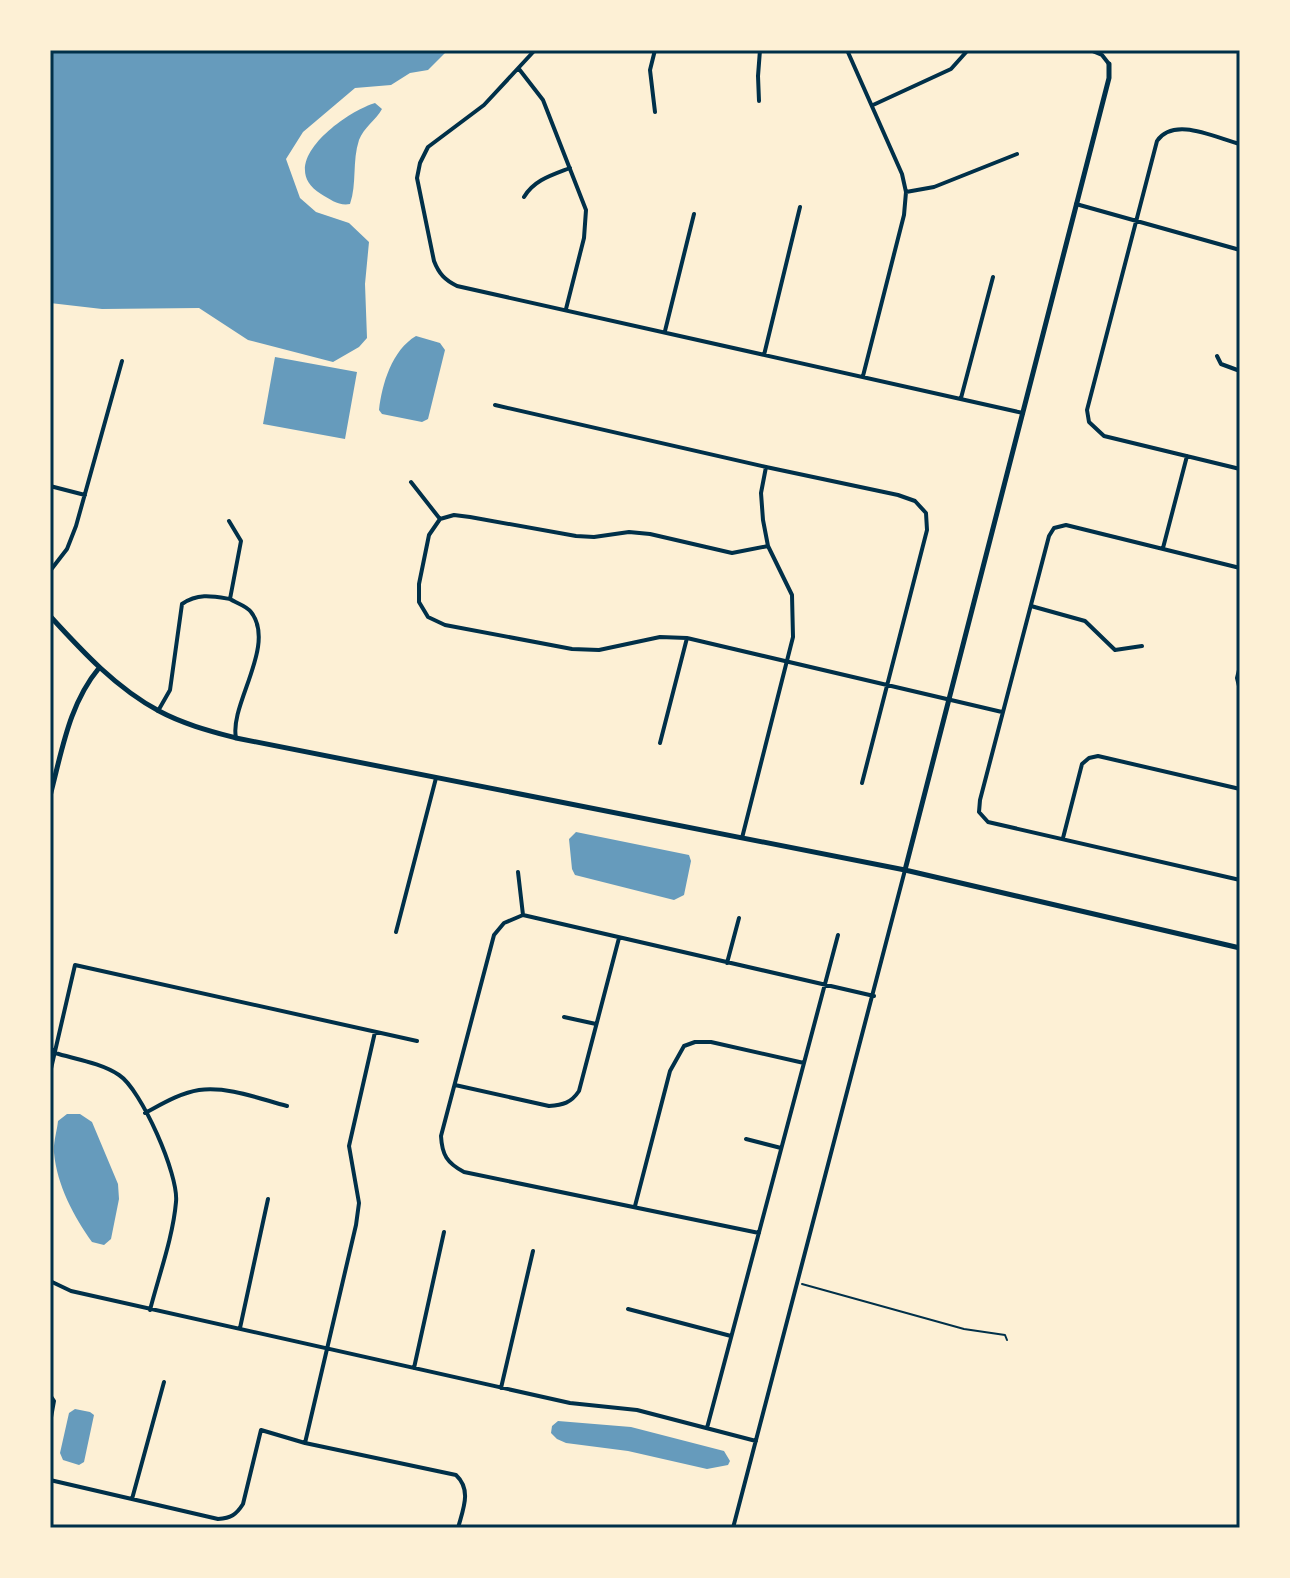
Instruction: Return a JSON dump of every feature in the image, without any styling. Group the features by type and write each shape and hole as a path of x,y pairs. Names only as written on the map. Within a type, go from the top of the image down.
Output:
{"street":[{"path":"535,50 484,105 428,147 420,163 417,178 434,261 438,272 447,281 1023,413"},
{"path":"655,50 650,70 655,112"},
{"path":"759,101 760,50"},
{"path":"847,50 902,174 906,192 904,215 863,376"},
{"path":"873,105 951,69 968,50"},
{"path":"733,1528 874,996 1109,78 1109,64 1102,55 1090,50"},
{"path":"519,69 543,100 586,210 587,224 566,309"},
{"path":"1240,144 1185,129 1163,132 1157,141 1087,410 1089,422 1104,436 1240,469"},
{"path":"906,192 934,187 1017,154"},
{"path":"524,197 529,188 540,180 570,168"},
{"path":"1076,204 1240,250"},
{"path":"764,355 800,207"},
{"path":"665,332 694,214"},
{"path":"961,398 993,277"},
{"path":"1217,356 1221,364 1240,371"},
{"path":"50,571 67,549 122,361"},
{"path":"495,405 915,501 926,513 927,530 862,783"},
{"path":"1163,548 1187,456"},
{"path":"742,838 793,637 792,595 768,546 763,520 761,493 766,467"},
{"path":"411,482 440,519"},
{"path":"50,486 85,495"},
{"path":"768,546 732,553 650,534 629,532 576,536 454,515 440,519 429,535 419,584 419,602 428,617 445,625 572,649 599,650 660,637 687,638 1002,712"},
{"path":"229,521 241,541 230,599"},
{"path":"1240,568 1066,525 1054,528 1049,536 1002,712 979,812 988,822 1240,880"},
{"path":"158,711 170,690 182,604 192,597 201,596 230,599 250,610 258,627 259,640 244,699 236,717 236,738"},
{"path":"1031,606 1085,621 1115,650 1142,646"},
{"path":"50,616 99,668 158,711 198,728 905,870 1240,948"},
{"path":"660,743 687,638"},
{"path":"1240,666 1237,678 1240,690"},
{"path":"50,796 69,721 99,668"},
{"path":"1063,838 1082,764 1089,758 1098,756 1240,789"},
{"path":"396,932 436,778"},
{"path":"518,872 523,915"},
{"path":"759,1233 464,1172 451,1165 442,1152 441,1136 494,935 504,923 523,915 874,996"},
{"path":"727,963 739,918"},
{"path":"707,1428 838,935"},
{"path":"455,1085 549,1106 573,1100 579,1091 619,938"},
{"path":"50,1073 75,965 417,1041"},
{"path":"564,1017 596,1024"},
{"path":"305,1443 359,1203 349,1146 375,1032"},
{"path":"635,1206 670,1071 684,1046 711,1042 804,1063"},
{"path":"50,1047 52,1054"},
{"path":"52,1054 119,1075 134,1090 175,1181 176,1201 150,1310"},
{"path":"145,1113 176,1097 199,1090 225,1091 287,1106"},
{"path":"746,1139 781,1148"},
{"path":"240,1328 268,1199"},
{"path":"414,1368 444,1232"},
{"path":"501,1388 533,1251"},
{"path":"50,1281 71,1291 150,1310 570,1403 637,1410 756,1441"},
{"path":"628,1309 731,1336"},
{"path":"132,1499 164,1382"},
{"path":"50,1395 54,1401 50,1423"},
{"path":"50,1480 218,1519 232,1517 243,1504 261,1430 305,1443 456,1475 464,1482 467,1492 458,1528"}],"path":[{"path":"797,1283 964,1329 998,1333 1005,1335 1007,1340"}],"water":[{"path":"50,50 448,50 428,70 410,73 391,85 355,88 303,132 286,159 300,198 316,212 349,223 369,242 365,284 367,338 359,347 333,362 248,340 199,308 102,309 50,303"},
{"path":"375,103 382,109 359,140 350,204 335,202 308,182 305,168 309,154 332,128"},
{"path":"416,336 440,343 445,350 428,419 422,422 382,414 379,410 390,368 401,350"},
{"path":"275,357 357,372 345,439 263,424"},
{"path":"576,832 689,855 691,861 684,895 674,900 575,875 569,839"},
{"path":"67,1114 80,1114 92,1122 118,1184 119,1199 111,1239 104,1245 92,1242 85,1232 67,1200 59,1177 55,1141 58,1121"},
{"path":"75,1409 94,1415 84,1462 79,1465 63,1460 60,1453 69,1413"},
{"path":"558,1421 631,1427 724,1451 730,1461 728,1465 707,1469 628,1451 566,1443 551,1433 552,1426"}]}
